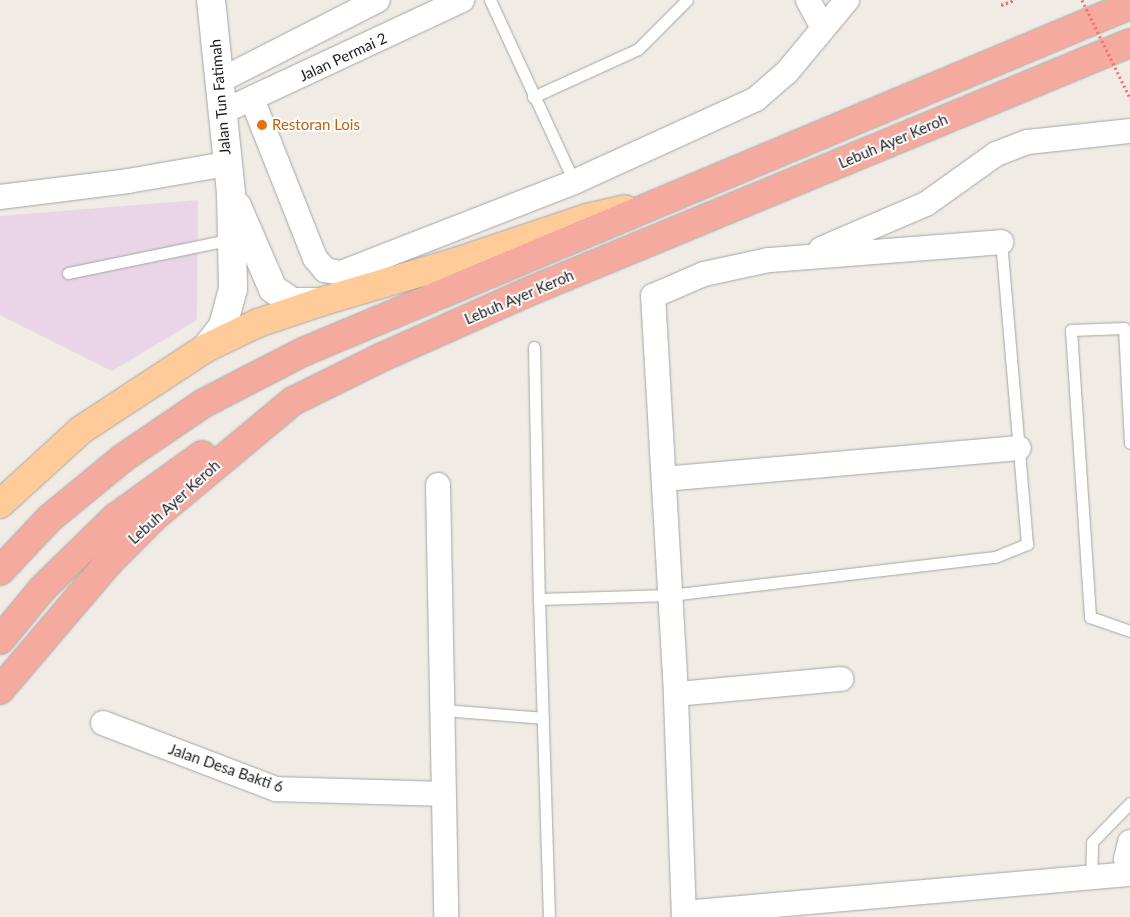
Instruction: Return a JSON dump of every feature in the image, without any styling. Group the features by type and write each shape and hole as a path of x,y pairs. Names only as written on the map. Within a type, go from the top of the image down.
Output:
{"highway":[{"path":"0,571 65,506 123,458 204,403 303,352 677,197 1123,5"},
{"name":"Lebuh Ayer Keroh","path":"0,690 109,562 149,522 208,470 293,401 382,357 528,292 1130,43"},
{"path":"0,640 43,588 116,517 191,461 293,401"}],"main road":[{"path":"0,504 82,430 206,348 258,323 320,302 456,262 587,218 677,197"}],"street":[{"name":"Jalan Tun Fatimah","path":"206,348 223,326 233,289 232,194 226,164 211,0"},
{"path":"219,81 378,0"},
{"name":"Jalan Permai 2","path":"222,112 462,0"},
{"path":"808,0 822,26"},
{"path":"252,99 315,258 325,270 341,273 574,182 756,99 787,72 822,26 847,0"},
{"path":"803,256 926,204 996,154 1028,142 1130,131"},
{"path":"0,197 128,181 226,164"},
{"name":"Jalan Tun Fatimah","path":"232,194 273,289 292,302 320,302"},
{"path":"1001,242 803,256 704,274 653,296 676,694 684,915 1130,874"},
{"path":"664,479 1019,448"},
{"path":"438,485 446,917"},
{"path":"676,694 841,679"},
{"name":"Jalan Desa Bakti 6","path":"103,722 276,789 443,794"},
{"path":"1130,842 1126,859 1130,869"}],"lane":[{"path":"490,0 533,97 574,182"},
{"path":"533,97 638,49 687,0"},
{"path":"68,273 232,239"},
{"path":"539,599 670,595 995,557 1027,544 1001,242"},
{"path":"1130,443 1124,328 1071,330 1090,617 1130,630"},
{"path":"534,347 539,599 549,917"},
{"path":"442,710 543,718"},
{"path":"1091,877 1092,842 1130,803"}],"path":[{"path":"1001,5 1015,0"},
{"path":"1082,0 1130,98"}],"shaded area":[{"path":"198,200 197,320 112,371 0,315 0,216"}],"place":[{"name":"Restoran Lois","path":"262,125"}]}
